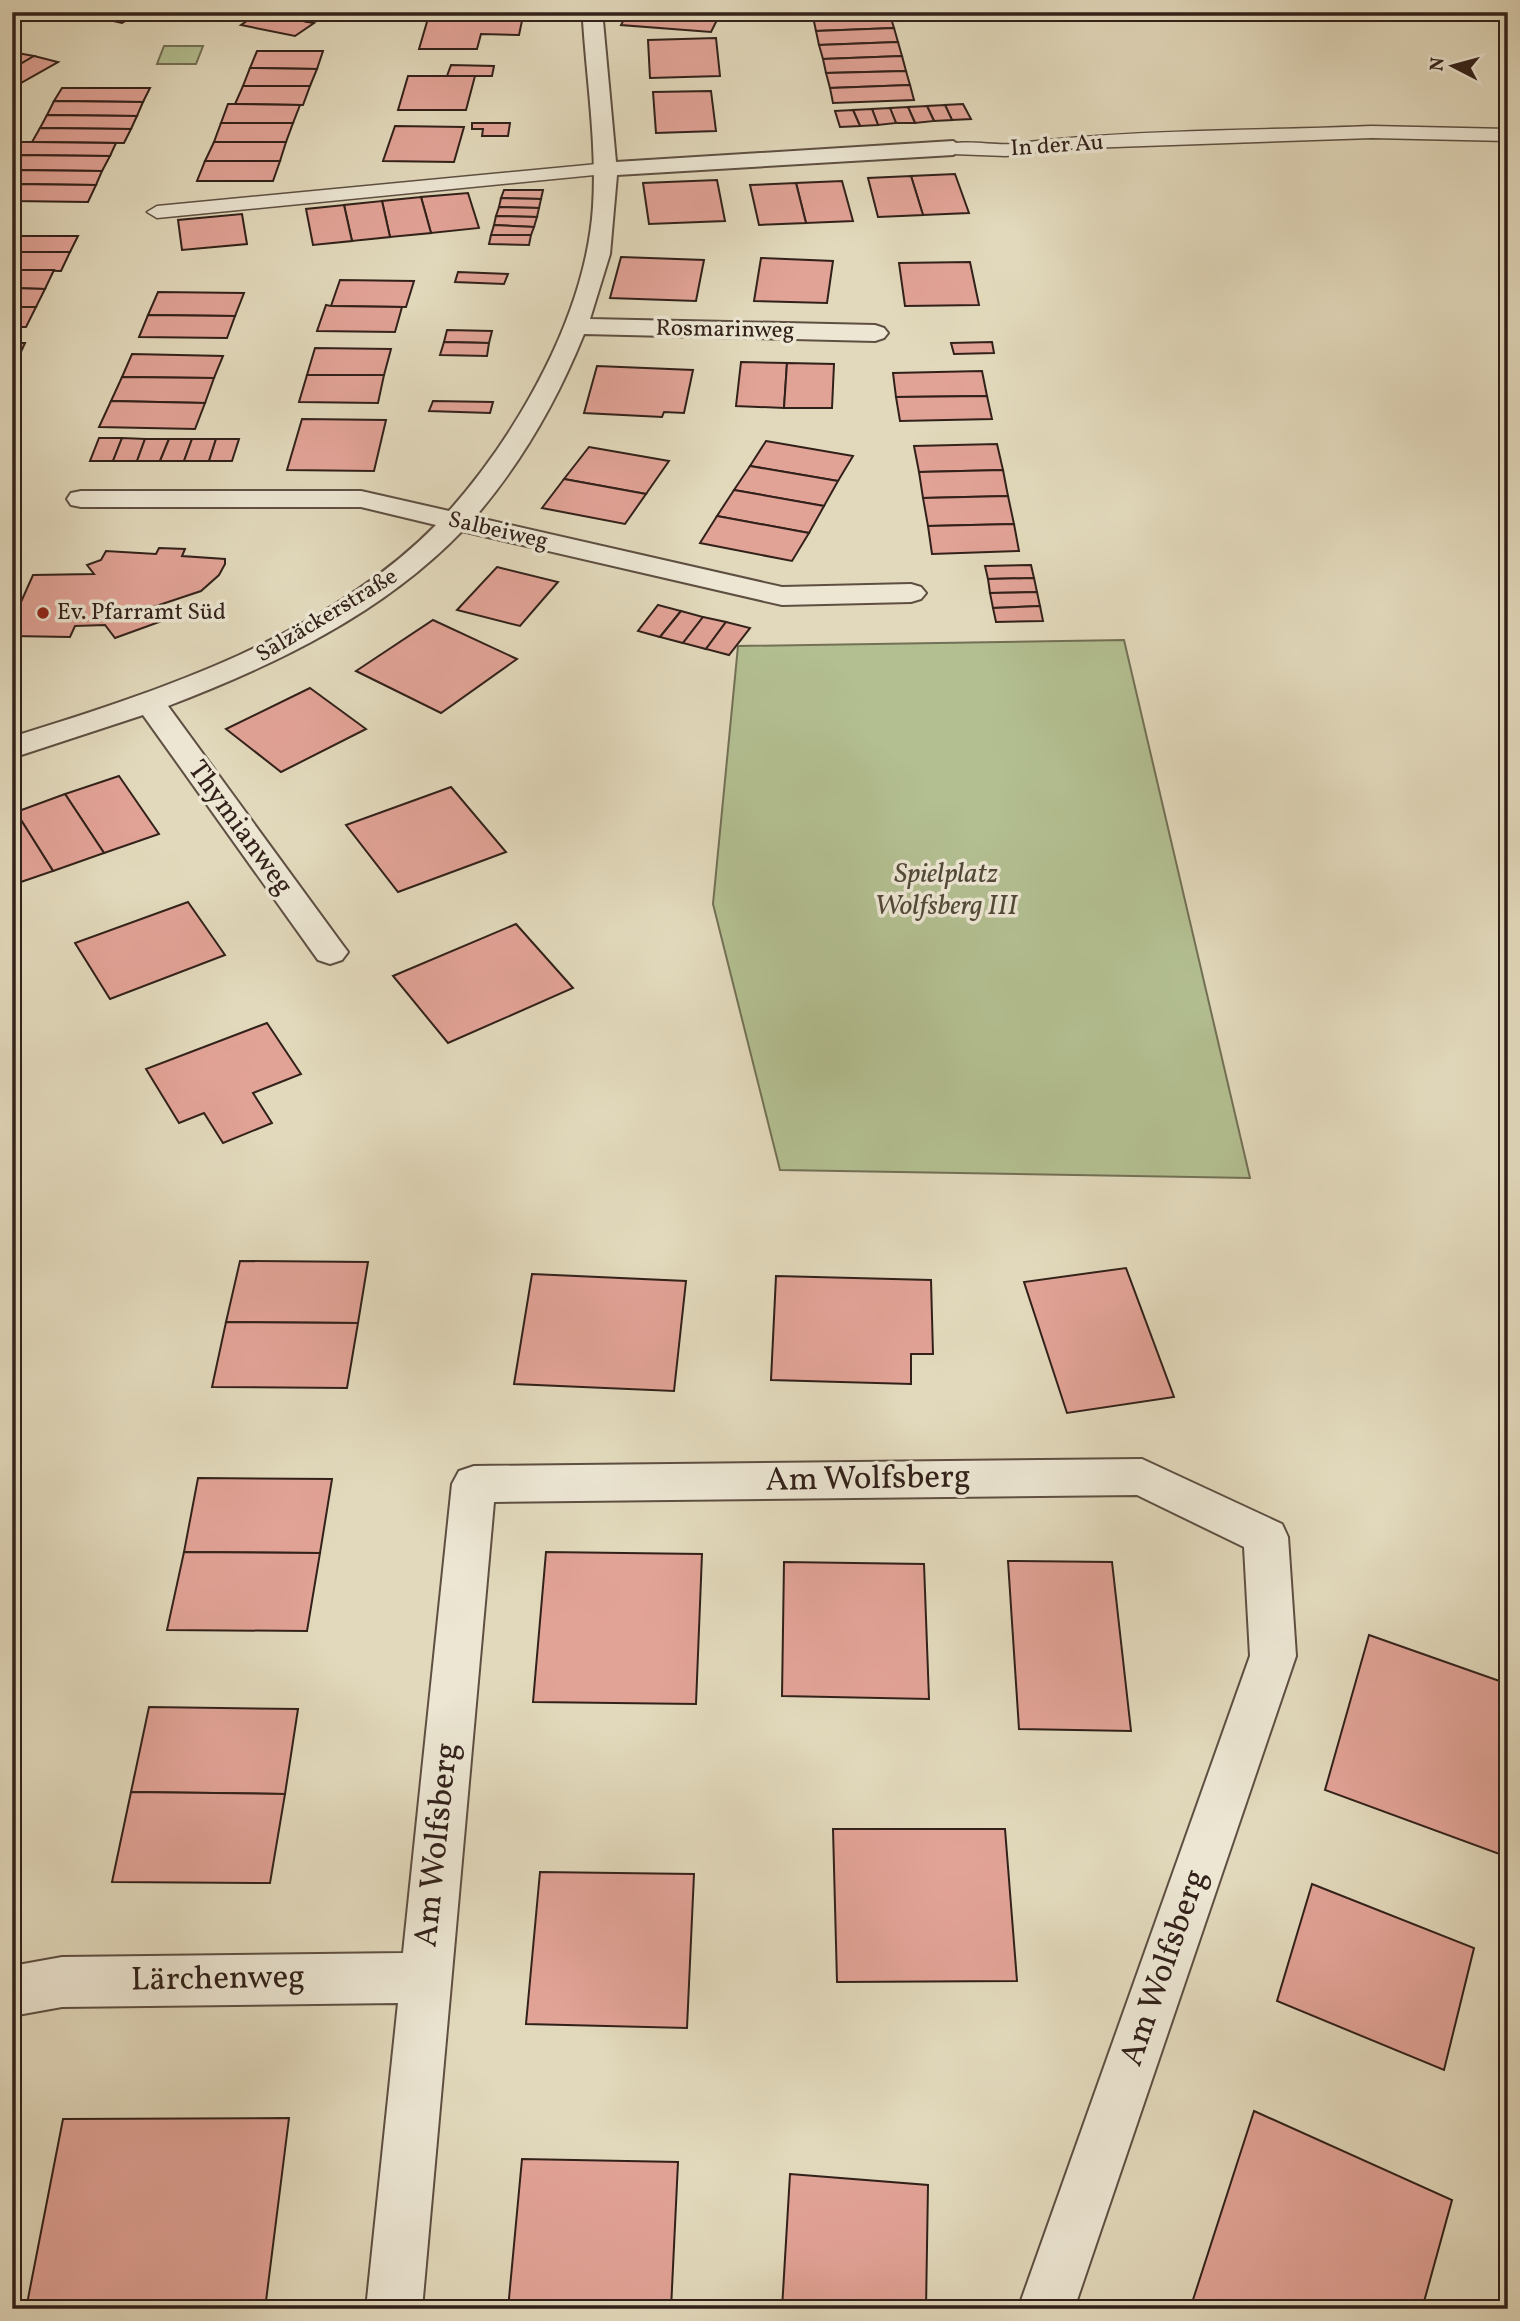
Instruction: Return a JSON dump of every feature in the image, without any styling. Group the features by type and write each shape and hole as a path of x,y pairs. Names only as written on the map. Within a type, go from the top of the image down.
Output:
{"street":[{"name":"Salzäckerstraße","path":"12,748 150,703 257,659 333,618 408,567 455,522 496,472 537,414 575,326 601,238 607,169 597,94 593,21 589,12"},
{"name":"In der Au","path":"607,169 953,148"},
{"name":"Rosmarinweg","path":"575,326 875,333"},
{"name":"Salbeiweg","path":"81,499 361,499 782,596 911,593"},
{"name":"Thymianweg","path":"150,703 330,952"},
{"name":"Am Wolfsberg","path":"394,2309 474,1484 1142,1477 1266,1537 1273,1656 1046,2309"},
{"name":"Lärchenweg","path":"12,1992 62,1982 425,1978"}],"lane":[{"name":"In der Au","path":"953,148 1006,150 1058,143 1372,132 1508,135"},
{"path":"157,212 607,169"}],"green space":[{"path":"164,46 203,46 196,64 157,64"},
{"name":"Spielplatz Wolfsberg III","path":"1124,640 1250,1178 780,1170 713,904 738,646"}],"building":[{"path":"72,12 140,12 122,23"},
{"path":"260,12 314,23 295,36 241,25"},
{"path":"260,12 322,12 308,22"},
{"path":"628,12 721,12 711,32 621,25"},
{"path":"812,12 890,12 890,15 813,17"},
{"path":"429,15 523,16 519,35 481,34 477,49 419,49"},
{"path":"890,15 894,28 816,31 813,17"},
{"path":"894,28 898,42 819,45 816,31"},
{"path":"716,38 720,76 650,78 648,40"},
{"path":"898,42 902,56 823,59 819,45"},
{"path":"257,51 323,51 317,69 250,68"},
{"path":"12,52 34,56 12,69"},
{"path":"34,56 58,62 12,88 12,69"},
{"path":"902,56 906,71 826,73 823,59"},
{"path":"451,65 494,66 492,76 447,76"},
{"path":"250,68 317,69 310,86 243,86"},
{"path":"906,71 910,85 830,88 826,73"},
{"path":"408,76 475,76 466,110 398,110"},
{"path":"910,85 914,100 833,103 830,88"},
{"path":"243,86 310,86 303,105 235,104"},
{"path":"62,88 150,88 143,102 54,101"},
{"path":"711,91 716,131 656,133 653,92"},
{"path":"54,101 143,102 137,116 47,115"},
{"path":"228,104 300,105 293,123 221,123"},
{"path":"963,104 971,119 952,120 945,105"},
{"path":"945,105 952,120 934,121 927,106"},
{"path":"927,106 934,121 915,123 908,107"},
{"path":"908,107 915,123 896,123 890,108"},
{"path":"890,108 896,123 878,125 872,109"},
{"path":"872,109 878,125 860,126 853,110"},
{"path":"853,110 860,126 840,127 835,111"},
{"path":"47,115 137,116 131,129 40,128"},
{"path":"221,123 293,123 286,142 214,142"},
{"path":"472,123 510,123 508,136 482,136 483,129 472,129"},
{"path":"395,126 464,127 454,162 383,161"},
{"path":"40,128 131,129 124,143 32,142"},
{"path":"20,142 116,143 110,156 13,155"},
{"path":"214,142 286,142 280,161 205,161"},
{"path":"13,155 110,156 102,171 12,170"},
{"path":"205,161 280,161 273,181 197,181"},
{"path":"12,170 102,171 96,185 12,184"},
{"path":"955,174 969,213 923,215 911,176"},
{"path":"911,176 923,215 878,217 868,178"},
{"path":"717,180 725,221 649,224 643,183"},
{"path":"842,181 853,221 806,223 796,183"},
{"path":"796,183 806,223 759,225 750,185"},
{"path":"12,184 96,185 88,202 12,201"},
{"path":"504,190 543,190 541,199 501,198"},
{"path":"468,193 479,228 431,233 421,197"},
{"path":"421,197 431,233 390,237 382,201"},
{"path":"501,198 541,199 539,208 499,207"},
{"path":"382,201 390,237 352,241 344,205"},
{"path":"344,205 352,241 313,245 306,209"},
{"path":"499,207 539,208 537,217 496,216"},
{"path":"242,214 247,244 182,250 178,220"},
{"path":"496,216 537,217 534,227 494,225"},
{"path":"494,225 534,227 531,235 491,235"},
{"path":"491,235 531,235 529,245 489,244"},
{"path":"12,236 78,236 70,252 12,252"},
{"path":"12,252 70,252 61,271 12,270"},
{"path":"621,257 704,260 696,301 610,298"},
{"path":"761,258 833,261 827,303 754,301"},
{"path":"970,262 979,305 905,306 899,263"},
{"path":"12,270 54,270 45,289 12,288"},
{"path":"458,272 508,274 504,284 455,282"},
{"path":"340,280 414,281 406,307 331,306"},
{"path":"12,288 45,289 36,307 12,307"},
{"path":"158,292 244,293 235,316 148,315"},
{"path":"326,305 402,307 395,332 317,331"},
{"path":"12,307 36,307 26,327 12,327"},
{"path":"148,315 235,316 227,338 139,337"},
{"path":"447,330 492,331 489,343 444,342"},
{"path":"444,342 489,343 487,356 440,355"},
{"path":"992,342 994,353 954,354 951,343"},
{"path":"12,343 25,343 14,367 12,367"},
{"path":"315,348 391,349 384,375 307,375"},
{"path":"132,354 223,356 214,378 122,377"},
{"path":"741,362 787,363 784,408 736,406"},
{"path":"787,363 834,364 832,408 784,408"},
{"path":"597,366 693,370 684,413 664,412 662,417 584,413"},
{"path":"982,371 987,396 896,397 893,373"},
{"path":"307,375 384,375 378,403 299,402"},
{"path":"122,377 214,378 205,403 111,401"},
{"path":"987,396 992,419 900,421 896,397"},
{"path":"111,401 205,403 195,429 99,427"},
{"path":"433,401 493,402 490,413 429,411"},
{"path":"302,419 386,420 374,471 287,470"},
{"path":"99,438 122,438 113,461 90,461"},
{"path":"122,438 145,439 137,461 113,461"},
{"path":"145,439 169,439 160,461 137,461"},
{"path":"169,439 192,439 184,461 160,461"},
{"path":"192,439 216,439 209,461 184,461"},
{"path":"216,439 239,439 232,461 209,461"},
{"path":"766,441 853,456 838,481 750,466"},
{"path":"997,444 1003,470 919,472 914,446"},
{"path":"589,447 669,461 646,494 564,479"},
{"path":"750,466 838,481 824,506 734,490"},
{"path":"1003,470 1008,496 923,498 919,472"},
{"path":"564,479 646,494 625,524 542,508"},
{"path":"734,490 824,506 809,533 717,516"},
{"path":"1008,496 1014,524 928,526 923,498"},
{"path":"717,516 809,533 792,561 700,543"},
{"path":"1014,524 1019,551 932,554 928,526"},
{"path":"159,548 185,549 182,556 225,559 225,564 219,575 201,591 153,607 162,621 115,638 105,625 75,626 70,637 12,636 12,611 17,611 33,575 94,574 87,565 101,560 106,551 156,554"},
{"path":"1031,565 1034,578 988,579 985,566"},
{"path":"497,567 558,582 520,626 457,610"},
{"path":"1034,578 1037,592 990,593 988,579"},
{"path":"1037,592 1040,606 993,608 990,593"},
{"path":"658,605 681,611 660,637 638,631"},
{"path":"1040,606 1043,621 996,622 993,608"},
{"path":"681,611 703,617 683,643 660,637"},
{"path":"703,617 726,622 706,649 683,643"},
{"path":"433,620 517,659 441,713 356,671"},
{"path":"726,622 750,628 729,655 706,649"},
{"path":"310,688 366,729 281,772 226,729"},
{"path":"119,776 159,834 104,853 65,794"},
{"path":"451,787 506,852 398,892 346,825"},
{"path":"65,794 104,853 53,871 16,812"},
{"path":"16,812 53,871 12,885 12,813"},
{"path":"188,902 225,955 110,999 75,943"},
{"path":"516,924 573,988 448,1043 393,976"},
{"path":"267,1023 301,1074 253,1093 272,1123 223,1143 204,1113 179,1123 146,1069"},
{"path":"240,1261 368,1262 358,1323 226,1322"},
{"path":"1126,1268 1174,1397 1067,1413 1024,1282"},
{"path":"532,1274 686,1281 674,1391 514,1384"},
{"path":"776,1276 931,1280 933,1354 911,1354 911,1384 771,1380"},
{"path":"226,1322 358,1323 347,1388 212,1387"},
{"path":"198,1478 332,1479 320,1553 184,1552"},
{"path":"184,1552 320,1553 307,1631 167,1630"},
{"path":"546,1552 702,1554 696,1704 533,1702"},
{"path":"1008,1561 1112,1562 1131,1731 1019,1729"},
{"path":"784,1562 924,1564 929,1699 782,1696"},
{"path":"1369,1635 1508,1684 1508,1829 1502,1855 1325,1790"},
{"path":"149,1707 298,1709 285,1794 131,1792"},
{"path":"131,1792 285,1794 270,1883 112,1882"},
{"path":"833,1829 1005,1829 1017,1981 837,1982"},
{"path":"540,1872 694,1874 687,2028 526,2024"},
{"path":"1312,1884 1474,1948 1444,2070 1277,2001"},
{"path":"1254,2111 1452,2200 1422,2309 1190,2309"},
{"path":"289,2118 265,2309 26,2309 63,2119"},
{"path":"522,2159 678,2162 671,2309 508,2309"},
{"path":"790,2174 928,2185 926,2309 782,2309"}],"place":[{"name":"Ev. Pfarramt Süd","path":"43,613"}]}
